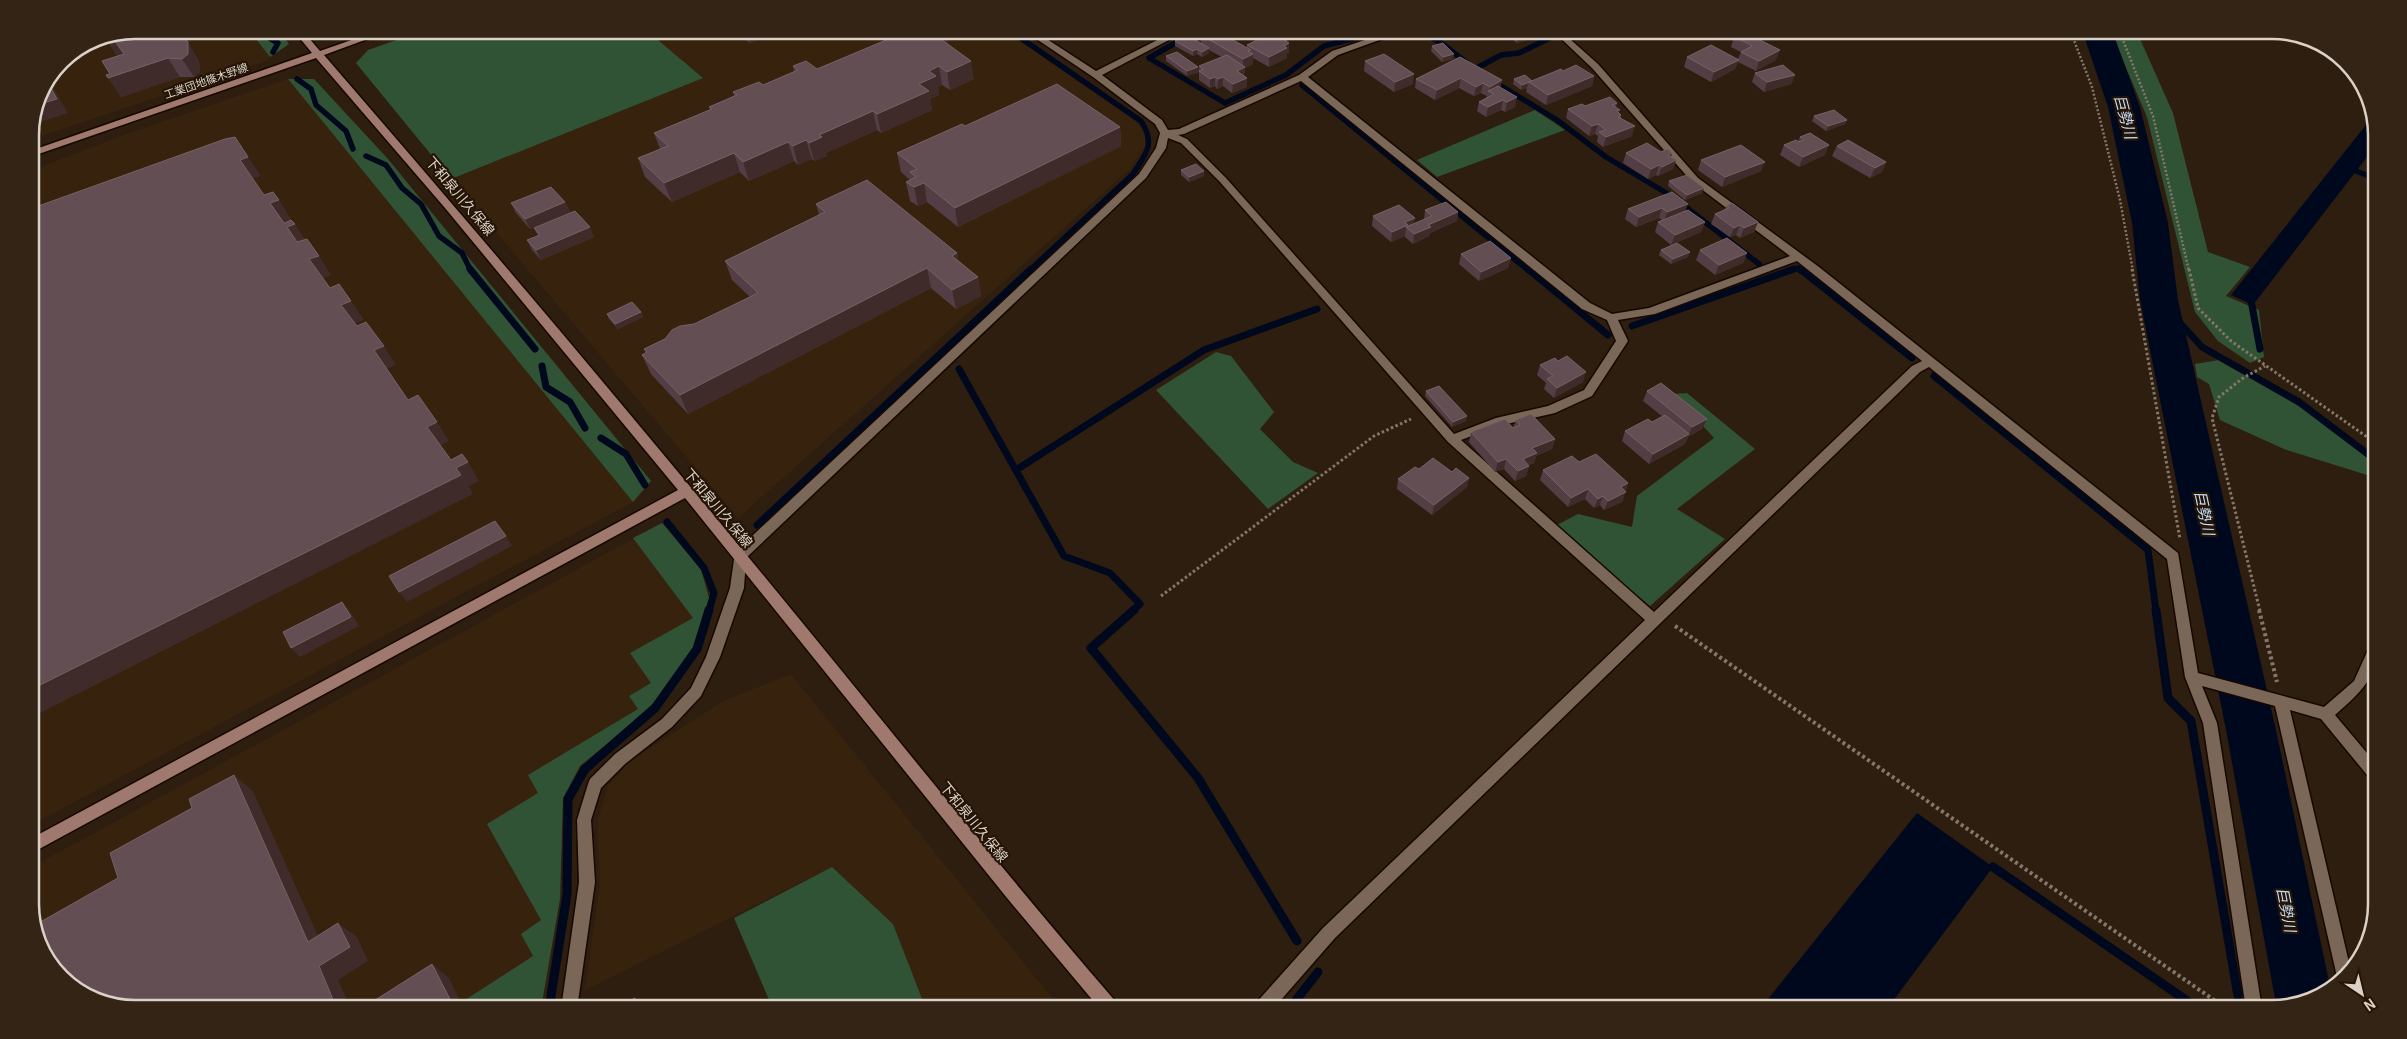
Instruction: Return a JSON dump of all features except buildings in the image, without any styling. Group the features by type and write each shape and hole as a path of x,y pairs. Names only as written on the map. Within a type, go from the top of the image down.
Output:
{"street":[{"name":"下和泉川久保線","path":"306,39 449,206 740,556 1012,894 1103,1000"},
{"name":"工業団地篠木野線","path":"39,151 362,39"},
{"path":"1041,39 1096,75 1159,122 1165,133 1184,142 1224,180 1426,412 1452,439 1658,619"},
{"path":"1096,75 1166,39"},
{"path":"1165,133 1181,132 1302,77 1335,53 1376,39"},
{"path":"1568,39 1595,66 1695,180 1815,269 2173,557 2192,677 2210,723 2253,1000"},
{"path":"1302,77 1586,306 1611,318 1651,311 1797,257"},
{"path":"570,1000 587,882 584,820 595,784 620,759 667,723 696,692 713,657 737,588 740,556 1143,176 1160,148 1165,133"},
{"path":"1452,439 1496,422 1551,410 1588,393 1622,341 1611,318"},
{"path":"1270,1000 1329,933 1658,619 1916,369 1930,361"},
{"path":"39,842 685,492"},
{"path":"2326,714 2359,685 2368,665"},
{"path":"2192,677 2326,714 2368,765"},
{"path":"2281,701 2343,969"}],"path":[{"path":"2073,39 2092,87 2120,200 2181,542 2173,557"},
{"path":"2123,39 2153,116 2198,308 2231,341 2368,438"},
{"path":"2265,366 2243,378 2219,397 2212,418 2281,701"},
{"path":"1161,596 1374,436 1426,412"},
{"path":"1658,619 2214,1000"}],"shaded area":[{"path":"129,39 256,39 270,57 266,61 39,137 42,110 55,81 81,55 98,46"},
{"path":"399,39 1018,39 1135,121 1145,132 1146,145 1130,169 738,518 451,179 356,63 368,50"},
{"path":"288,79 633,502 39,821 39,168 126,134"},
{"path":"662,523 701,569 709,598 692,650 651,708 580,766 563,798 560,899 543,1000 129,1000 109,996 76,980 59,963 46,941 39,910 39,863"},
{"path":"791,674 1054,1000 923,1000 893,924 832,867 585,990 600,884 597,822 608,786 630,761 725,700"}],"green space":[{"path":"256,39 285,39 289,44 270,57"},
{"path":"399,39 657,39 703,78 451,179 356,63 368,50"},
{"path":"2114,39 2140,39 2173,113 2208,252 2250,267 2226,296 2259,310 2264,357 2250,363 2218,341 2195,312 2147,117"},
{"path":"288,79 314,79 388,159 651,481 633,502"},
{"path":"1535,110 1565,130 1437,177 1417,160"},
{"path":"1216,352 1231,356 1274,412 1260,429 1293,462 1318,473 1268,509 1156,390"},
{"path":"2219,360 2304,409 2368,458 2368,476 2284,449 2220,420 2209,384 2197,377 2195,364"},
{"path":"1687,393 1755,449 1677,509 1725,539 1650,606 1555,526 1578,514 1632,527 1637,496 1714,438 1674,394"},
{"path":"662,523 701,569 709,598 692,650 651,708 580,766 563,798 560,899 543,1000 465,1000 533,956 521,934 541,920 487,824 538,793 528,775 638,709 629,696 651,683 630,653 693,618 633,538"},
{"path":"832,867 893,924 923,1000 769,1000 734,918"}],"water":[{"path":"2367,123 2368,156 2253,305 2231,295"},
{"path":"1917,813 1993,867 1894,1000 1767,1000"}],"waterway":[{"path":"271,39 278,43 273,52"},
{"path":"1022,39 1141,121 1148,136 1145,155 1133,174 1029,271"},
{"path":"1182,39 1149,58 1225,103 1286,75 1324,46 1352,39"},
{"path":"1434,39 1467,63"},
{"path":"1475,69 1501,55 1519,53 1548,39"},
{"name":"巨勢川","path":"2100,39 2124,107 2150,223 2159,300 2251,730 2303,995"},
{"path":"297,79 311,89 316,105 346,131 353,149"},
{"path":"1493,81 1557,120 1606,157 1673,197 1759,264"},
{"path":"1302,85 1529,271"},
{"path":"366,156 386,165 402,188 421,204 439,236 462,253 470,269"},
{"path":"2348,168 2368,176"},
{"path":"1790,271 1798,268 1801,271"},
{"path":"470,269 535,349"},
{"path":"757,525 1031,269"},
{"path":"1528,269 1608,335"},
{"path":"1632,326 1794,269"},
{"path":"1800,269 1912,358"},
{"path":"2250,295 2260,349"},
{"path":"2159,300 2202,347 2299,402 2368,454"},
{"path":"1016,470 1204,350 1317,309"},
{"path":"542,366 546,387 570,402 585,428"},
{"path":"959,369 1064,556 1110,573 1140,604 1132,611"},
{"path":"1934,376 2148,550 2156,611"},
{"path":"601,438 626,454 645,485"},
{"path":"667,522 704,568 714,593 709,611"},
{"path":"550,1000 567,894 568,799 585,769 655,708 697,649 709,610"},
{"path":"1134,610 1091,648 1198,778 1297,941"},
{"path":"2156,610 2168,698 2191,721 2238,996"},
{"path":"1993,867 2186,1000"},
{"path":"1296,1000 1318,972"}]}
